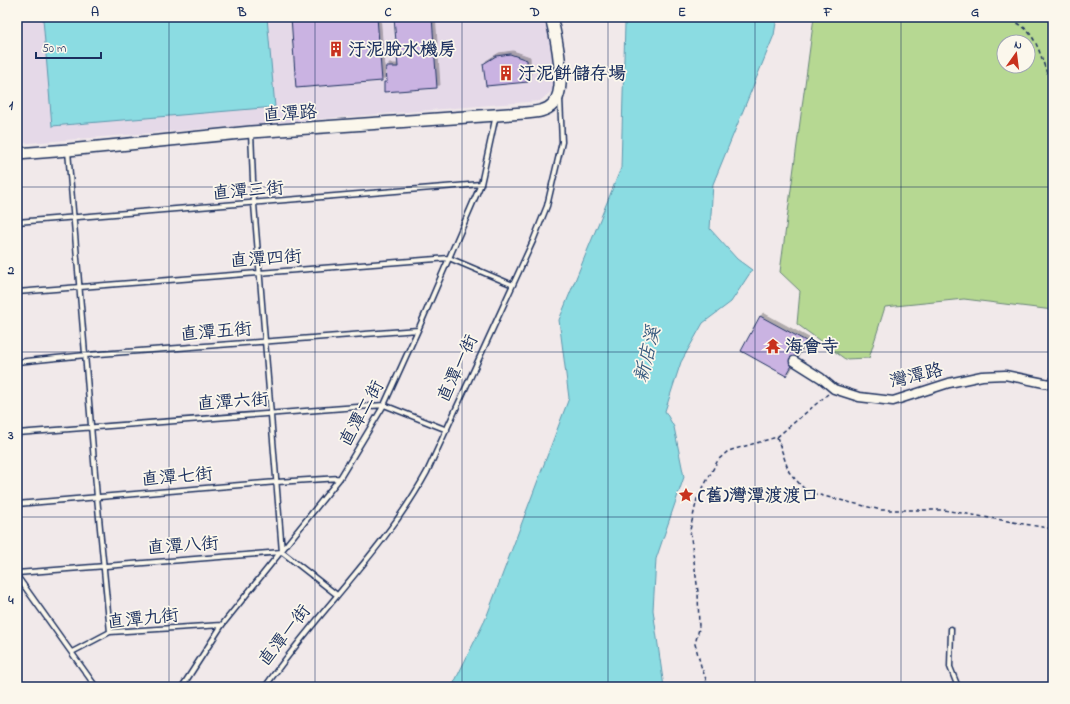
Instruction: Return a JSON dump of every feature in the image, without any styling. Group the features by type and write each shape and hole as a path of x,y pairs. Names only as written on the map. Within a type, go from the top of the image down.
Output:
{"street":[{"name":"直潭一街","path":"551,17 560,73 560,95"},
{"name":"直潭路","path":"17,154 251,132 496,115 544,110 553,104 560,95"},
{"name":"灣潭路","path":"794,361 821,378 834,389 859,397 893,401 949,384 982,376 1006,375 1048,384 1053,382"}],"lane":[{"name":"直潭一街","path":"265,687 376,547 412,498 447,430 547,206 554,182 562,142 560,95"},
{"name":"直潭二街","path":"182,687 222,625 340,478 384,405 481,184 496,115"},
{"path":"251,132 254,204 261,272 282,552 337,595"},
{"path":"68,150 75,217 97,498 110,632"},
{"name":"直潭三街","path":"17,222 254,204 481,184"},
{"name":"直潭四街","path":"17,292 449,258 513,285"},
{"name":"直潭五街","path":"17,362 86,355 418,330"},
{"name":"直潭六街","path":"17,433 272,412 384,405 447,430"},
{"name":"直潭七街","path":"17,504 340,478"},
{"name":"直潭八街","path":"17,575 103,565 282,552"},
{"path":"17,575 96,687"},
{"name":"直潭九街","path":"72,652 110,632 222,625"},
{"path":"950,629 950,667 958,687"}],"path":[{"path":"1006,17 1006,19 1018,22 1035,38 1048,76 1053,78"},
{"path":"710,687 701,666 696,644 699,629 698,592 690,530 697,499 718,460 728,451 777,437 834,389"},
{"path":"777,437 789,472 807,492 881,510 944,510 1053,529"}],"shaded area":[{"path":"17,17 545,17 556,77 553,90 540,101 17,144"}],"green space":[{"path":"814,17 1053,17 1053,310 964,299 885,307 869,358 845,359 797,324 800,291 780,272"}],"water":[{"path":"61,17 267,17 275,107 52,126 43,19"},
{"name":"新店溪","path":"623,17 777,17 774,35 713,184 710,229 737,259 752,270 731,302 703,323 681,362 665,411 674,427 684,477 656,559 653,610 664,687 452,687 486,618 569,398 559,320 621,168 625,23"}],"building":[{"name":"汙泥脫水機房","path":"291,17 377,17 382,81 296,88"},
{"path":"394,17 432,17 437,88 384,92 384,82 387,82 386,67 398,67"},
{"name":"汙泥餅儲存場","path":"510,54 527,60 528,82 486,86 483,64 496,56"},
{"name":"海會寺","path":"760,316 806,341 786,376 741,351"}],"place":[{"name":"汙泥脫水機房","path":"336,49"},
{"name":"汙泥餅儲存場","path":"506,73"},
{"name":"海會寺","path":"773,346"},
{"name":"(舊)灣潭渡渡口","path":"686,495"}]}
